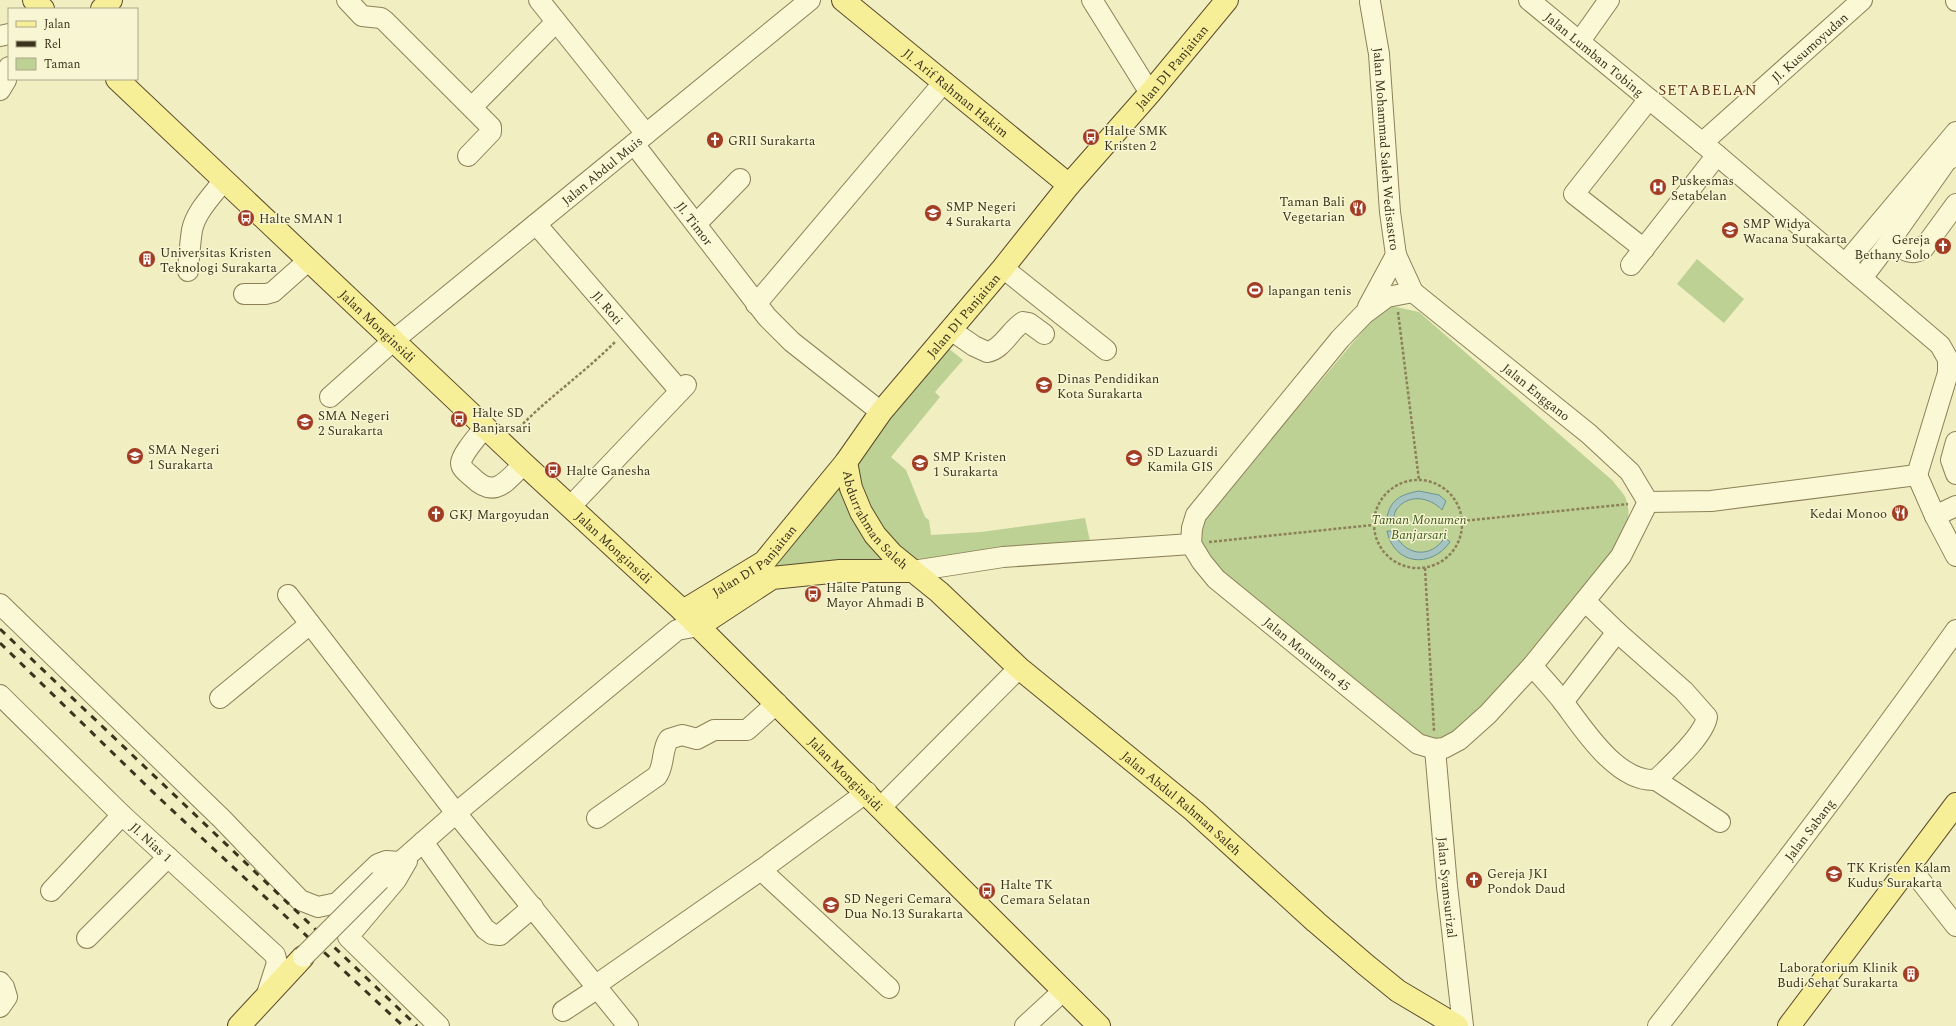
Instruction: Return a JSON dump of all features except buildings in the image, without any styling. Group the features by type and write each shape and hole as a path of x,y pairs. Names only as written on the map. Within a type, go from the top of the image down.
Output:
{"main road":[{"path":"34,0 42,8"},
{"path":"103,8 111,0"},
{"name":"Jl. Arif Rahman Hakim","path":"844,0 1069,185"},
{"name":"Jalan DI Panjaitan","path":"686,622 768,570 882,412 1003,268 1069,185 1150,93 1227,0"},
{"name":"Jalan Monginsidi","path":"118,80 570,507 686,622 777,703 1063,991 1091,1023"},
{"name":"Abdurrahman Saleh","path":"846,462 852,488 861,512 875,535 892,554 913,571"},
{"path":"768,570 913,571"},
{"name":"Jalan Abdul Rahman Saleh","path":"913,571 939,592 1019,668 1194,811 1316,922 1366,965 1398,990 1457,1026"},
{"path":"1789,1026 1956,804"},
{"path":"241,1025 304,956"}],"street":[{"path":"347,0 362,16 381,18 385,21 472,107 492,130 468,156"},
{"name":"Jalan Abdul Muis","path":"330,397 394,340 810,0"},
{"path":"1092,0 1150,93"},
{"name":"Jalan Lumban Tobing","path":"1529,0 1710,149 1940,345 1948,359 1948,373 1918,475"},
{"path":"1580,41 1609,0"},
{"name":"Jl. Kusumoyudan","path":"1631,265 1644,249 1710,149 1862,0"},
{"name":"Jl. Timor","path":"541,1 640,139 696,224 756,304 792,342 882,412"},
{"name":"Jalan Mohammad Saleh Wedisastro","path":"1369,1 1379,54 1390,212 1396,255 1404,293"},
{"path":"472,107 556,22"},
{"path":"0,90 6,80 8,71"},
{"path":"756,304 944,82"},
{"path":"1644,249 1574,194 1649,99"},
{"path":"1845,264 1956,132"},
{"path":"1862,278 1947,160 1956,156"},
{"path":"696,224 740,179"},
{"path":"188,271 194,225 202,209 224,180"},
{"path":"1890,241 1905,252 1917,253 1922,249 1956,204"},
{"name":"Jl. Roti","path":"536,224 627,331 683,388 570,507"},
{"path":"1364,314 1396,255"},
{"path":"244,294 266,294 273,292 309,260"},
{"path":"1003,268 1106,350"},
{"path":"913,571 1003,557 1190,544 1192,528 1196,515 1340,339 1364,314 1387,297 1404,293"},
{"name":"Jalan Enggano","path":"1404,293 1589,434 1630,472 1648,502"},
{"path":"951,330 974,346 987,352 996,349 1016,326 1023,322 1029,323 1044,334"},
{"path":"485,427 463,456 461,463 463,468 474,480 484,487 494,488 502,484 524,464"},
{"path":"1956,442 1951,460 1956,474"},
{"path":"1435,749 1444,748 1459,740 1488,714 1532,666 1621,556 1648,502 1711,501 1918,475 1935,516 1956,556"},
{"path":"1935,516 1956,506"},
{"name":"Jalan Monumen 45","path":"1190,544 1216,579 1418,744 1435,749"},
{"path":"288,595 456,813 628,1026"},
{"path":"1532,666 1563,702 1592,741 1618,766 1632,775 1647,781 1656,780 1687,750 1703,727 1707,717 1684,692 1585,601"},
{"path":"0,604 222,819 300,900 318,907 337,903 378,864 386,861 403,859"},
{"path":"304,956 403,859 456,813 686,622"},
{"path":"220,698 310,624"},
{"name":"Jalan Sabang","path":"1658,1026 1721,946 1845,782 1956,630"},
{"path":"1563,702 1617,632"},
{"path":"563,1011 761,870 874,800 1019,668"},
{"name":"Jl. Nias 1","path":"0,695 122,815 274,955 277,963 266,997"},
{"path":"597,818 657,776 661,770 666,743 669,738 682,735 697,739 714,730 747,730 777,703"},
{"name":"Jalan Syamsurizal","path":"1435,749 1447,886 1463,1026"},
{"path":"1656,780 1720,822"},
{"path":"51,891 122,815"},
{"path":"423,842 485,929 492,934 500,935 533,907"},
{"path":"87,938 168,857"},
{"path":"403,859 407,863 396,880 348,938 439,1026"},
{"path":"1909,866 1956,926"},
{"path":"761,870 889,988"},
{"path":"0,982 4,987 7,997 0,1007"},
{"path":"1025,1026 1063,991"}],"path":[{"path":"1404,293 1419,480"},
{"path":"503,445 530,416 591,366 627,331"},
{"path":"1419,480 1432,482 1444,488 1453,497 1460,509 1462,521 1461,534 1456,547 1448,557 1437,564 1425,568 1410,568 1395,563 1384,553 1376,540 1373,525 1375,511 1382,498 1392,488 1405,482 1419,480"},
{"path":"1462,521 1648,502"},
{"path":"1190,544 1373,525"},
{"path":"1425,568 1435,749"}],"green space":[{"path":"1697,259 1744,299 1724,323 1677,284"},
{"name":"Taman Monumen Banjarsari","path":"1392,306 1419,312 1613,481 1625,497 1629,513 1627,527 1616,554 1457,735 1444,741 1429,740 1213,566 1205,554 1201,538 1205,518 1378,313"},
{"path":"943,344 963,360 935,392 940,397 891,457 906,470 925,517 929,520 931,535 981,532 1085,518 1091,546 915,566 869,511 852,461"},
{"path":"844,470 907,569 767,573"}],"water":[{"path":"1419,491 1439,495 1446,501 1442,510 1431,502 1413,499 1407,501 1396,510 1393,525 1386,525 1389,511 1395,501 1399,497"},
{"path":"1387,531 1394,531 1404,546 1410,550 1418,552 1425,552 1432,549 1445,537 1450,542 1442,551 1433,556 1424,559 1414,559 1405,557 1397,551 1391,542"}],"railway":[{"path":"0,629 417,1026"},
{"path":"0,643 156,795 403,1026"}],"place":[{"name":"Halte SMK Kristen 2","path":"1091,137"},
{"name":"GRII Surakarta","path":"715,140"},
{"name":"Puskesmas Setabelan","path":"1658,187"},
{"name":"Taman Bali Vegetarian","path":"1358,208"},
{"name":"SMP Negeri 4 Surakarta","path":"933,213"},
{"name":"Halte SMAN 1","path":"246,218"},
{"name":"SMP Widya Wacana Surakarta","path":"1730,230"},
{"name":"Gereja Bethany Solo","path":"1943,246"},
{"name":"Universitas Kristen Teknologi Surakarta","path":"147,259"},
{"name":"lapangan tenis","path":"1255,290"},
{"name":"Dinas Pendidikan Kota Surakarta","path":"1044,385"},
{"name":"Halte SD Banjarsari","path":"459,419"},
{"name":"SMA Negeri 2 Surakarta","path":"305,422"},
{"name":"SMA Negeri 1 Surakarta","path":"135,456"},
{"name":"SD Lazuardi Kamila GIS","path":"1134,458"},
{"name":"SMP Kristen 1 Surakarta","path":"920,463"},
{"name":"Halte Ganesha","path":"553,470"},
{"name":"Kedai Monoo","path":"1900,513"},
{"name":"GKJ Margoyudan","path":"436,514"},
{"name":"Halte Patung Mayor Ahmadi B","path":"813,594"},
{"name":"TK Kristen Kalam Kudus Surakarta","path":"1834,874"},
{"name":"Gereja JKI Pondok Daud","path":"1474,880"},
{"name":"Halte TK Cemara Selatan","path":"987,891"},
{"name":"SD Negeri Cemara Dua No.13 Surakarta","path":"831,905"},
{"name":"Laboratorium Klinik Budi Sehat Surakarta","path":"1911,974"}],"district":[{"name":"SETABELAN","path":"1708,90"}]}
